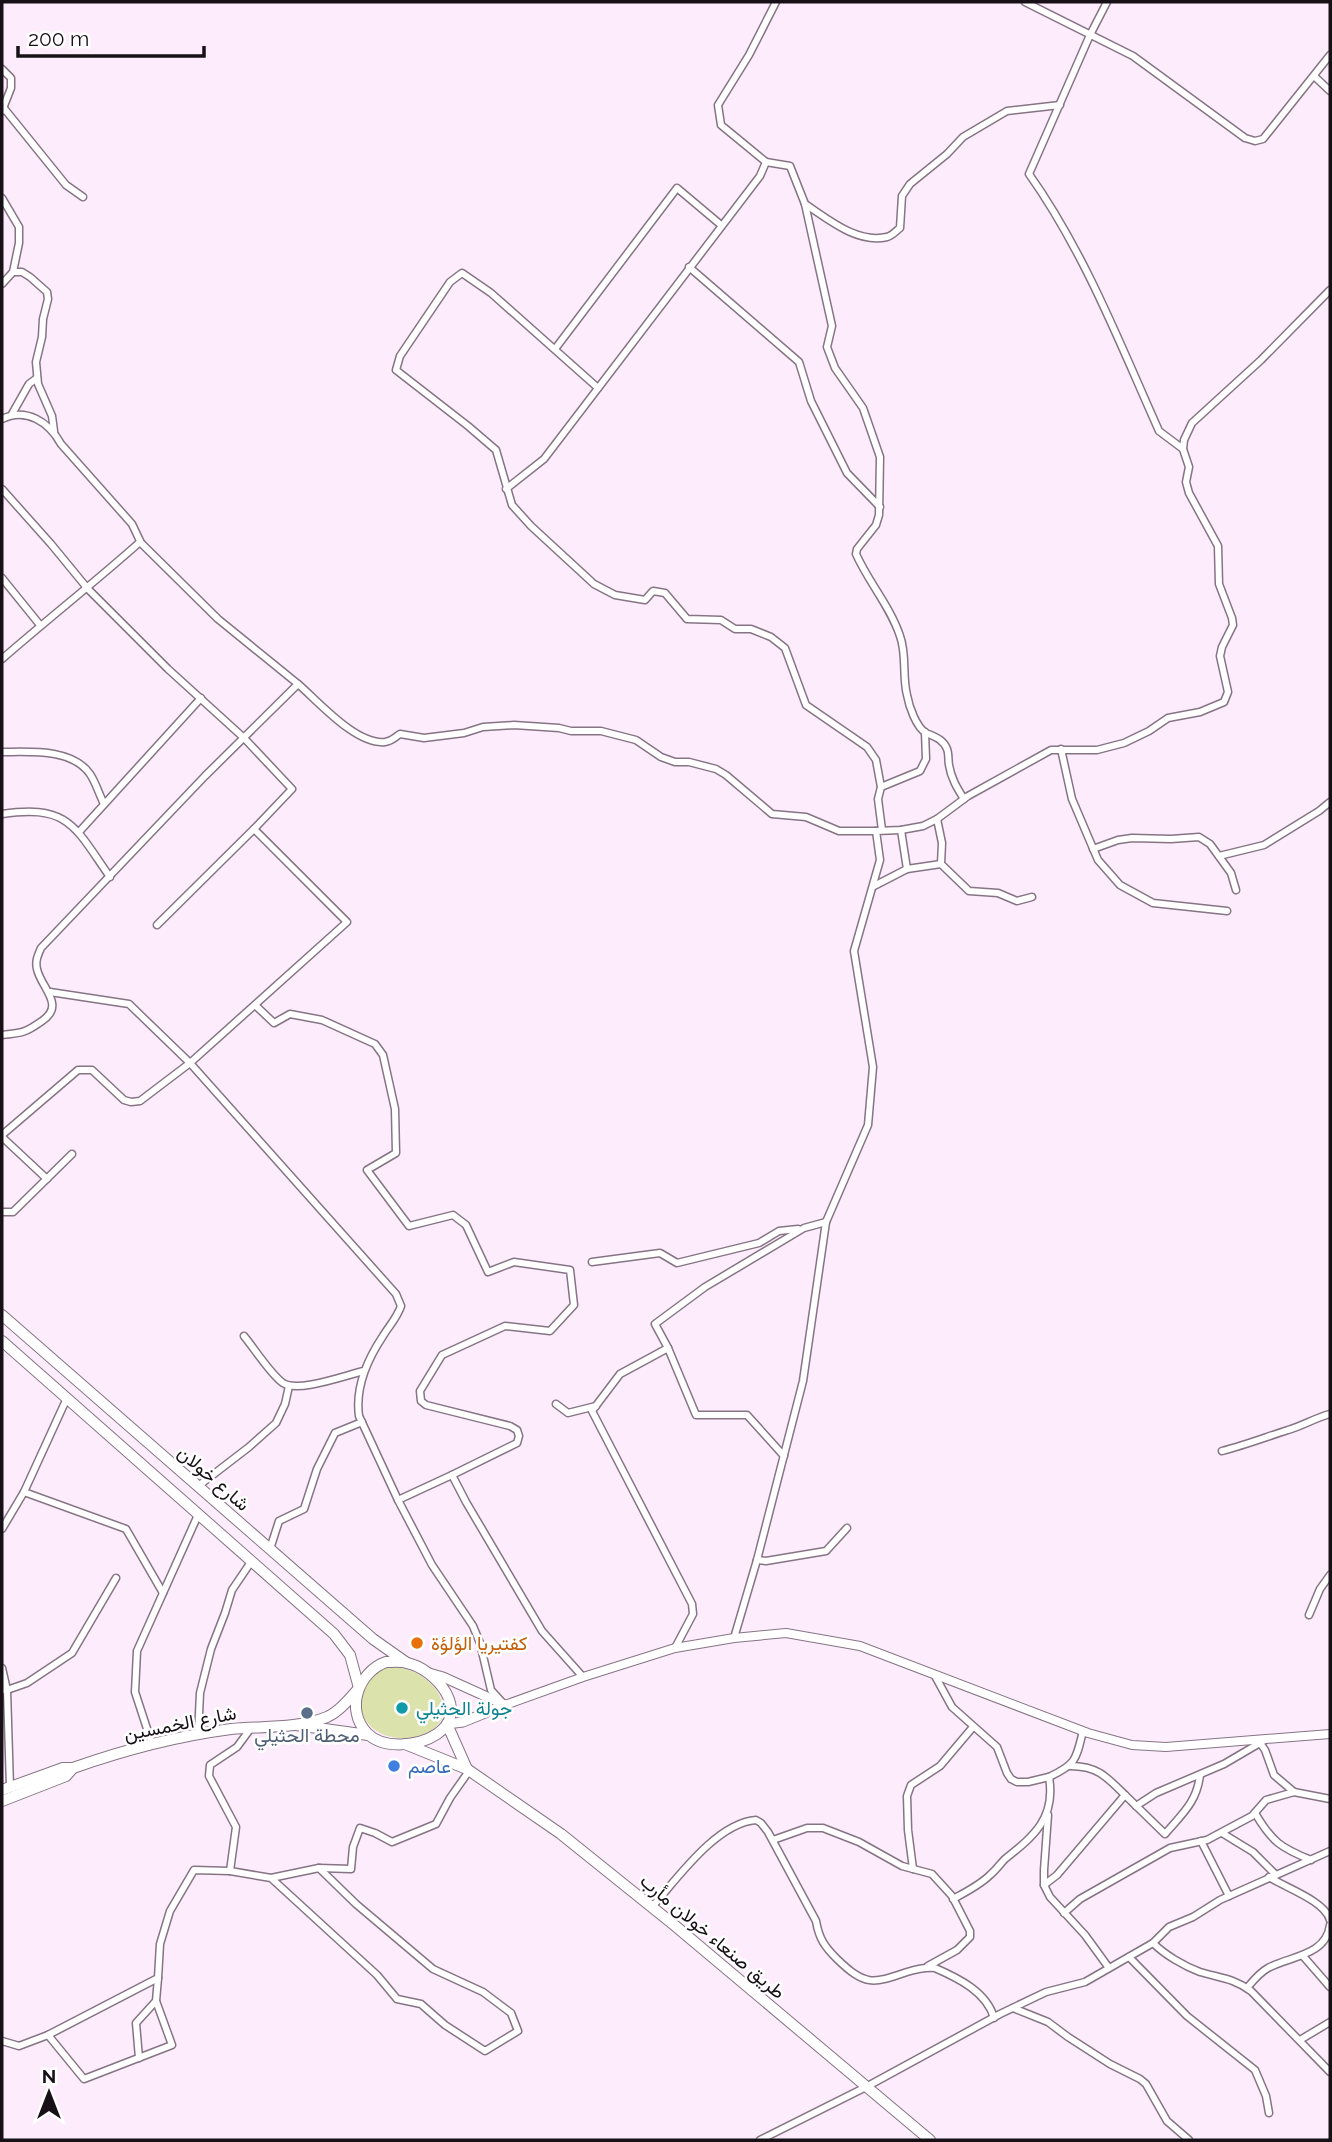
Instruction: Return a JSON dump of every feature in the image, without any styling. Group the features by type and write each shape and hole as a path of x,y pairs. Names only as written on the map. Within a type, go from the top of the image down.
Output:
{"main road":[{"name":"شارع خولان","path":"2,1315 373,1639 407,1663"},
{"name":"شارع خولان","path":"2,1340 334,1634 350,1655 359,1688"},
{"path":"429,1673 443,1687 448,1697 450,1712 447,1724 429,1738 405,1744 389,1743 368,1735 356,1711 356,1700 364,1677 377,1665 407,1663 505,1706"},
{"name":"شارع الخمسين","path":"6,1788 63,1768 73,1768 152,1744 198,1735 295,1724 328,1716 337,1711 359,1688"},
{"path":"447,1724 463,1722 505,1706"},
{"name":"شارع الخمسين","path":"295,1724 368,1735"},
{"path":"447,1724 468,1770"},
{"name":"طريق صنعاء خولان مأرب","path":"405,1744 468,1770 561,1834 930,2140"},
{"name":"شارع الخمسين","path":"2,1801 66,1776 73,1768"}],"street":[{"path":"776,2 749,55 718,105 721,125 766,162 790,166 805,204 832,326 827,347 835,368 863,408 880,457 880,508 876,525 857,548 856,554 887,606 900,634 905,654 907,697 916,720 925,732 926,758 920,771 881,787"},
{"path":"1025,2 1133,55 1245,138 1255,141 1263,139 1330,55"},
{"path":"1107,2 1029,174 1048,201 1084,264 1159,431 1183,449"},
{"path":"2,69 11,78 11,88 3,109 66,185 83,197"},
{"path":"1314,76 1330,91"},
{"path":"805,204 839,226 867,238 889,237 900,228 902,196 909,184 963,137 1007,111 1060,105"},
{"path":"506,489 544,459 760,176 766,162"},
{"path":"555,349 677,188 721,225"},
{"path":"2,198 19,227 19,243 13,272 2,284"},
{"path":"689,267 799,362 811,401 847,473 880,508"},
{"path":"13,272 30,276 47,292 43,337 36,356 37,378 52,416 54,431 61,444 132,524 141,543 218,619 299,684 344,725 372,740 383,742 400,734 424,738 464,733 483,727 514,725 601,731 636,740 661,757 675,762 716,769 772,814 806,817 839,831 901,830 923,826 964,799 1051,750 1097,750 1124,743 1168,718 1200,712 1224,702 1227,697 1220,656 1233,625 1219,584 1218,546 1186,482 1189,467 1183,449 1186,432 1330,290"},
{"path":"598,387 491,293 462,273 450,282 400,356 396,370 496,450 512,505 594,584 615,595 645,600 653,591 665,593 687,619 721,620 735,629 751,629 771,637 785,648 806,705 867,747 876,760 881,787 878,799 880,860 854,951 873,1067 868,1125 826,1222 803,1381 734,1639"},
{"path":"12,414 29,384 37,378"},
{"path":"2,419 12,414 30,416 54,431"},
{"path":"2,489 4,498 51,544 88,589 244,738 292,789 157,925"},
{"path":"2,659 141,543"},
{"path":"2,578 40,625"},
{"path":"2,1035 25,1033 48,1017 53,1006 50,992 37,968 36,958 41,948 205,776 299,684"},
{"path":"79,832 201,698"},
{"path":"925,732 934,734 948,751 953,781 964,799"},
{"path":"1060,749 1072,799 1093,849 1120,885 1153,903 1227,911"},
{"path":"2,752 37,752 66,757 77,762 89,772 104,804"},
{"path":"1219,856 1264,845 1330,802"},
{"path":"2,814 36,811 52,814 79,832 110,877"},
{"path":"937,818 942,843 941,863 969,891 998,893 1017,901 1032,897"},
{"path":"47,1179 2,1136 78,1070 92,1070 124,1100 140,1101 190,1063 348,922 254,829"},
{"path":"901,830 907,869"},
{"path":"1093,849 1132,838 1199,836 1210,844 1231,873 1236,890"},
{"path":"874,886 907,869 941,863"},
{"path":"50,992 129,1004 190,1063 396,1294 401,1306 398,1315 382,1337 364,1371 357,1400 359,1416 432,1565 473,1626 480,1643 491,1690 505,1706 583,1677 676,1648 786,1633 860,1646 1083,1731 1132,1745 1166,1747 1330,1734"},
{"path":"255,1005 274,1023 290,1014 322,1020 374,1044 383,1055 395,1109 396,1153 367,1171 409,1226 453,1215 466,1225 488,1272 514,1262 570,1270 574,1306 550,1331 505,1326 442,1355 421,1391 421,1401 426,1405 510,1426 517,1430 517,1443 398,1500"},
{"path":"2,1212 13,1212 72,1154"},
{"path":"592,1262 660,1253 677,1263 759,1243 779,1231 826,1222"},
{"path":"784,1456 747,1415 696,1415 655,1324 705,1287 804,1228"},
{"path":"244,1336 279,1379 289,1386 304,1386 364,1371"},
{"path":"668,1348 620,1374 592,1411 692,1604 693,1614 676,1648"},
{"path":"197,1487 276,1423 285,1404 289,1386"},
{"path":"2,1529 24,1492 67,1398"},
{"path":"556,1404 568,1413 596,1406"},
{"path":"1222,1451 1330,1414"},
{"path":"270,1549 279,1521 304,1509 317,1469 335,1433 362,1422"},
{"path":"452,1475 542,1631 583,1677"},
{"path":"24,1492 126,1529 163,1593"},
{"path":"152,1744 135,1692 136,1651 198,1515"},
{"path":"757,1560 766,1561 826,1551 847,1528"},
{"path":"198,1735 200,1693 211,1649 232,1590 251,1562"},
{"path":"1309,1615 1320,1589 1330,1575"},
{"path":"4,1690 27,1683 72,1653 116,1578"},
{"path":"2,1668 6,1788"},
{"path":"933,1674 952,1707 997,1747 1012,1779 1028,1782 1049,1777 1070,1766 1095,1769 1106,1776 1166,1834 1170,1848"},
{"path":"913,1869 907,1796 911,1785 940,1766 973,1727"},
{"path":"230,1871 236,1827 209,1776 210,1765 237,1747 251,1728"},
{"path":"1070,1766 1076,1757 1083,1731"},
{"path":"1136,1807 1156,1793 1200,1775 1264,1741"},
{"path":"1264,1741 1274,1775 1294,1792"},
{"path":"48,2035 84,2080 172,2045 156,2001 160,1944 170,1911 194,1870 230,1871 271,1878 319,1868 351,1869 353,1847 360,1828 375,1832 391,1842 436,1824 468,1770"},
{"path":"1166,1834 1194,1800 1200,1775"},
{"path":"1049,1777 1044,1885 1050,1897 1109,1968"},
{"path":"1064,1913 1080,1899 1170,1848 1201,1841 1222,1832 1255,1813 1266,1800 1294,1792 1330,1799"},
{"path":"1044,1885 1057,1875 1125,1795"},
{"path":"953,1899 989,1877 1004,1860 1031,1838 1048,1813"},
{"path":"1255,1813 1279,1845 1312,1860"},
{"path":"652,1907 702,1850 736,1825 755,1820 761,1823 772,1840 816,1921 822,1944 855,1976 863,1980 884,1980 927,1967 957,1950 970,1937 970,1931 953,1899 932,1874 884,1857 859,1842 823,1828 807,1828 772,1840"},
{"path":"1222,1832 1253,1852 1273,1876 1321,1906 1330,1916 1330,1920"},
{"path":"1201,1841 1230,1896"},
{"path":"760,2140 1013,2008 1046,1992 1085,1982 1153,1943 1169,1927 1330,1851"},
{"path":"271,1878 377,1975 397,1999 421,2004 444,2025 485,2051 518,2031 511,2013 483,1992 433,1969 356,1904 319,1868"},
{"path":"1247,1988 1260,1973 1303,1956 1320,1946 1329,1933 1330,1925"},
{"path":"1153,1943 1196,1971 1226,1978 1247,1988 1330,2072"},
{"path":"1303,1956 1330,1987"},
{"path":"1129,1957 1186,2016 1255,2070 1269,2113"},
{"path":"927,1967 943,1972 981,1995 990,2006 994,2018"},
{"path":"2,2041 19,2046 48,2035 158,1978"},
{"path":"139,2058 136,2023 156,2001"},
{"path":"1013,2008 1048,2022 1078,2044 1146,2084 1167,2121 1189,2140"},
{"path":"1300,2040 1330,2022"}],"green space":[{"path":"388,1667 418,1674 439,1694 444,1714 433,1730 415,1737 396,1738 380,1733 369,1724 362,1713 360,1700 364,1687 373,1676"}],"place":[{"name":"كفتيريا الؤلؤة","path":"417,1643"},
{"name":"جولة الحثيلي","path":"402,1708"},
{"name":"محطة الحثيلي","path":"307,1713"},
{"name":"عاصم","path":"394,1766"}]}
